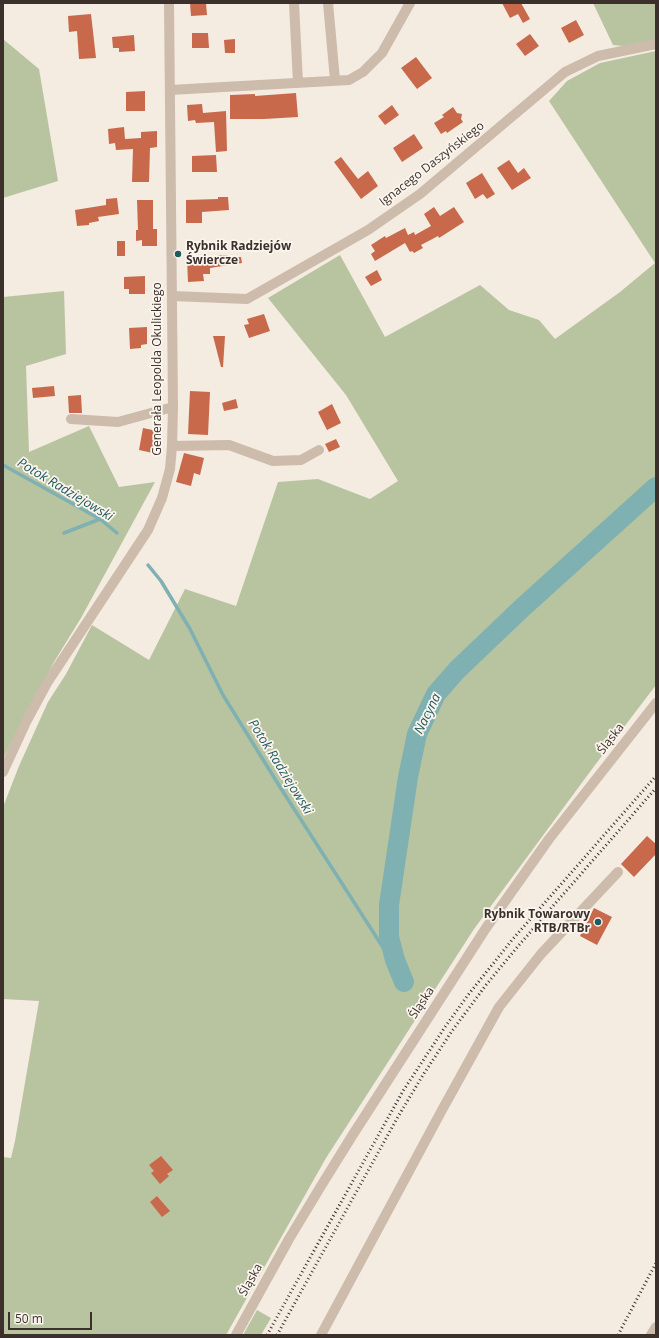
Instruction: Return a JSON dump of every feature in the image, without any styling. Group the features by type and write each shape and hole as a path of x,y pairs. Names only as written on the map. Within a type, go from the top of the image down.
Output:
{"street":[{"name":"Generała Leopolda Okulickiego","path":"3,772 29,716 47,683 150,526 166,483 171,460 173,407 168,3"},
{"path":"294,3 298,83"},
{"path":"328,3 336,80"},
{"path":"170,90 349,80 363,72 382,53 410,3"},
{"name":"Ignacego Daszyńskiego","path":"172,296 247,299 368,230 420,194 565,72 598,56 656,44"},
{"path":"71,419 118,422 173,407"},
{"path":"172,446 229,445 273,461 301,460 319,450"},
{"name":"Śląska","path":"236,1335 289,1239 324,1180 489,923 549,839 656,703"},
{"path":"321,1335 499,1007 541,954 618,872"},
{"path":"651,1335 656,1327"}],"green space":[{"path":"593,3 656,3 656,49 613,45"},
{"path":"3,39 39,69 58,181 3,198"},
{"path":"656,51 656,685 474,929 326,1158 226,1335 3,1335 3,1157 11,1158 15,1141 39,1001 3,999 3,807 19,766 48,702 66,674 92,625 149,660 185,589 236,606 278,482 318,479 370,499 398,481 346,395 268,298 340,255 385,337 480,285 509,310 539,320 555,339 620,292 655,263 549,101 567,81 600,63"},
{"path":"64,291 66,354 26,366 29,452 89,426 119,487 155,482 81,618 54,662 3,759 3,297"},
{"path":"257,1310 271,1318 261,1335 243,1335"}],"building":[{"path":"190,3 206,3 207,15 191,16"},
{"path":"502,3 521,3 530,19 523,23 518,14 510,18"},
{"path":"91,14 96,58 79,59 77,31 69,32 68,16"},
{"path":"576,20 584,35 569,43 561,28"},
{"path":"192,33 208,33 209,48 192,48"},
{"path":"530,34 539,46 525,56 516,44"},
{"path":"134,35 135,51 119,52 119,48 113,48 112,37"},
{"path":"235,39 235,53 225,53 224,40"},
{"path":"416,57 432,78 417,89 401,68"},
{"path":"145,91 145,111 126,111 126,92"},
{"path":"296,93 298,117 230,119 230,95 255,94 255,96"},
{"path":"202,104 203,113 226,111 227,151 216,152 214,122 196,123 195,120 188,121 187,105"},
{"path":"392,105 399,115 385,125 378,116"},
{"path":"453,107 457,113 462,114 461,119 463,122 447,133 446,131 441,134 434,123 444,117 442,115"},
{"path":"124,127 125,139 141,138 141,132 157,131 157,147 150,148 149,182 132,182 133,149 116,150 115,143 109,144 108,129"},
{"path":"414,134 423,148 402,162 393,148"},
{"path":"216,155 217,172 192,172 192,156"},
{"path":"341,157 358,179 368,171 378,186 361,199 334,162"},
{"path":"509,160 518,173 524,168 531,178 512,190 497,168"},
{"path":"482,173 495,194 487,199 483,194 475,199 466,183"},
{"path":"218,197 228,197 229,210 202,212 202,223 186,223 186,200 218,199"},
{"path":"117,198 119,214 98,217 99,221 89,223 89,225 77,226 75,210 106,205 106,199"},
{"path":"137,200 153,200 153,229 157,229 157,246 142,246 142,240 136,241 136,230 138,230"},
{"path":"434,207 440,216 454,207 464,222 439,238 438,236 421,245 423,248 414,253 412,251 410,252 405,243 375,261 371,254 375,251 371,245 385,236 386,238 405,228 408,235 414,232 415,235 431,226 424,214"},
{"path":"117,241 125,241 125,256 117,256"},
{"path":"218,255 241,257 242,263 210,268 210,274 203,274 204,281 188,282 187,259 218,258"},
{"path":"377,270 382,280 371,286 365,277"},
{"path":"145,276 145,294 129,294 129,289 124,289 124,277"},
{"path":"264,314 270,331 249,338 244,325 249,324 247,319"},
{"path":"147,327 147,344 141,345 141,348 130,349 129,328"},
{"path":"213,336 225,336 223,367 221,367"},
{"path":"54,386 55,396 33,398 32,388"},
{"path":"190,391 210,392 208,435 188,434"},
{"path":"81,395 82,413 69,413 68,396"},
{"path":"236,399 238,408 224,411 222,403"},
{"path":"332,404 341,423 327,430 318,412"},
{"path":"143,428 157,431 153,453 139,450"},
{"path":"336,439 340,447 329,452 325,444"},
{"path":"184,453 204,458 200,475 194,473 191,486 176,482"},
{"path":"647,836 656,844 656,854 634,877 621,864"},
{"name":"Rybnik Towarowy RTB/RTBr","path":"594,908 612,917 597,945 580,936"},
{"path":"161,1156 173,1170 167,1174 169,1176 160,1184 151,1173 154,1171 149,1165"},
{"path":"157,1196 170,1211 162,1217 150,1202"}],"waterway":[{"name":"Potok Radziejowski","path":"3,465 100,519 117,533"},
{"name":"Nacyna","path":"404,982 395,960 389,937 389,905 408,777 417,734 436,694 457,670 522,608 656,487"},
{"path":"64,533 100,519"},
{"name":"Potok Radziejowski","path":"148,565 161,581 190,629 223,695 402,977"}],"railway":[{"path":"267,1335 403,1091 445,1027 468,995 512,940 656,776"},
{"path":"277,1335 399,1115 452,1031 486,985 519,945 656,788"},
{"path":"618,1335 656,1263"}],"place":[{"name":"Rybnik Radziejów Świercze","path":"178,254"},
{"name":"Rybnik Towarowy RTB/RTBr","path":"598,922"}]}
